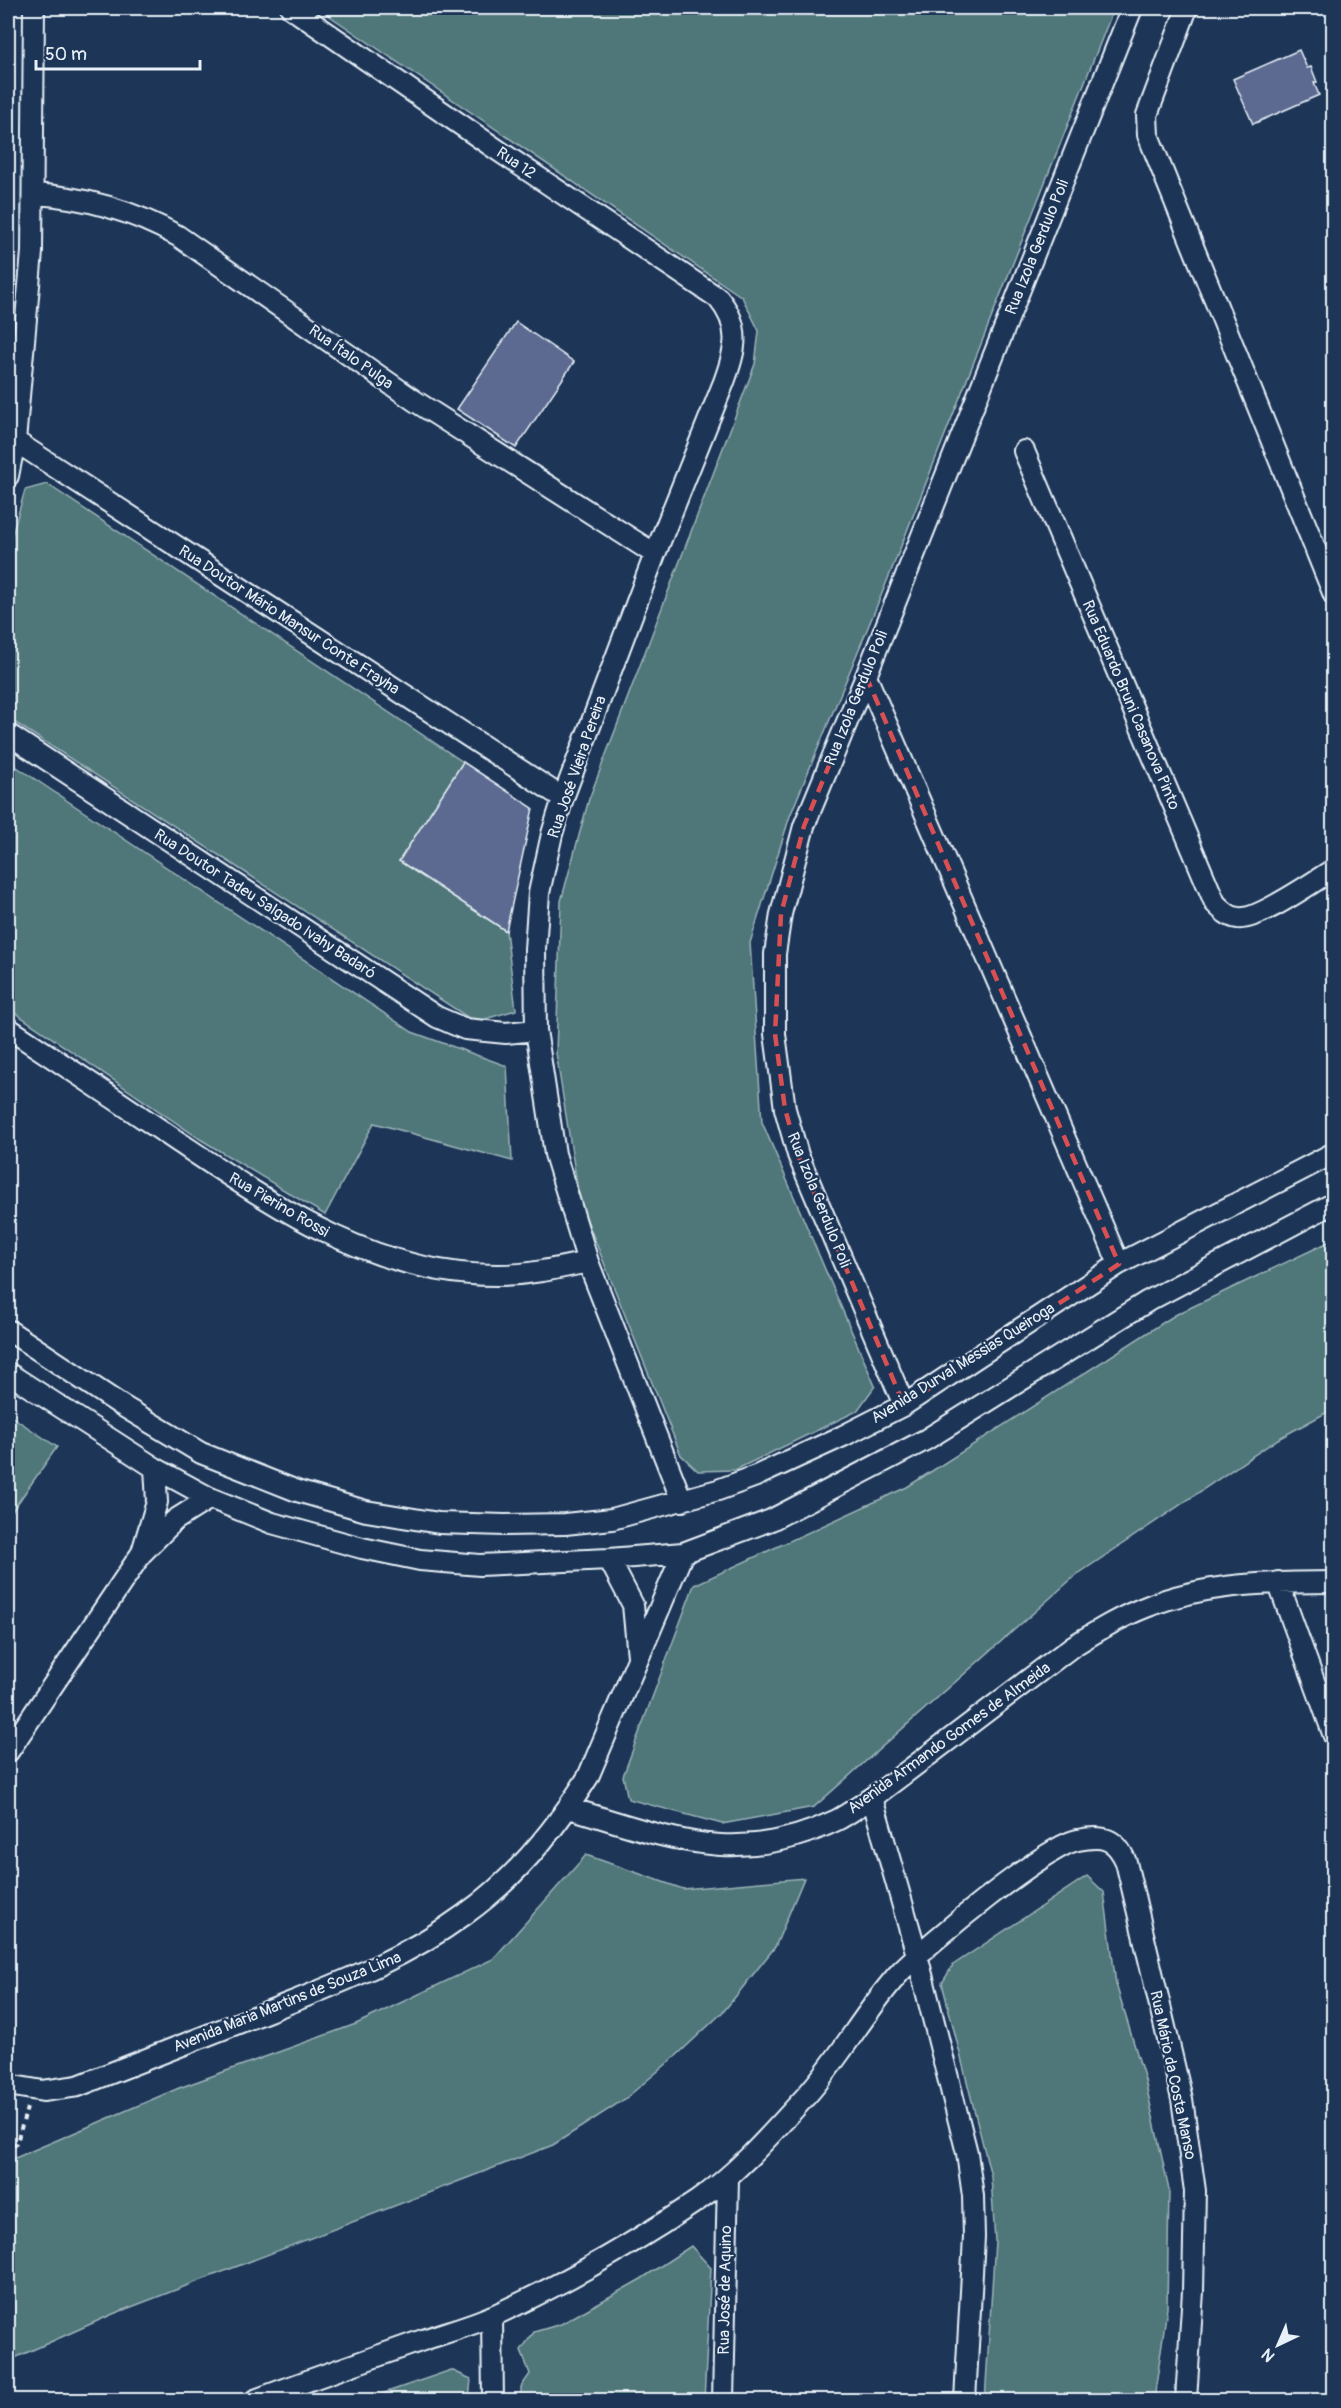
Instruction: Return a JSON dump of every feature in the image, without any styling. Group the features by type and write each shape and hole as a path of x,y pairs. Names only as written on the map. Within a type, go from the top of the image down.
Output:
{"street":[{"path":"8,476 15,441 27,317 34,195 34,8"},
{"name":"Rua 12","path":"291,8 718,298 728,311 733,324"},
{"name":"Rua Izola Gerdulo Poli","path":"904,1405 798,1155 785,1109 775,1034 776,954 787,885 804,826 867,676 1132,8"},
{"path":"1187,8 1147,115 1146,125 1152,147 1334,595"},
{"name":"Rua Ítalo Pulga","path":"34,195 63,196 122,210 178,236 414,401 655,554"},
{"name":"Rua José Vieira Pereira","path":"682,1501 588,1262 555,1154 536,1030 534,982 537,912 545,864 563,798 655,554 734,355 733,324"},
{"name":"Rua Doutor Mário Mansur Conte Frayha","path":"15,441 563,798"},
{"name":"Rua Eduardo Bruni Casanova Pinto","path":"1024,451 1209,891 1224,912 1238,918 1252,916 1334,870"},
{"path":"867,676 1119,1264"},
{"name":"Rua Doutor Tadeu Salgado Ivahy Badaró","path":"8,734 437,1017 465,1029 506,1033 536,1030"},
{"name":"Rua Pierino Rossi","path":"8,1028 262,1198 315,1228 368,1252 425,1267 498,1275 525,1274 588,1262"},
{"name":"Avenida Durval Messias Queiroga","path":"8,1330 121,1405 201,1453 297,1491 366,1511 439,1522 505,1525 565,1524 612,1519 682,1501 756,1476 843,1436 904,1405 1119,1264 1334,1153"},
{"path":"8,1373 155,1468 210,1498 272,1523 362,1548 420,1560 480,1565 683,1553 771,1520 927,1439 1148,1301 1334,1203"},
{"path":"141,1554 157,1502 155,1468"},
{"path":"8,1752 141,1554 175,1520 210,1498"},
{"name":"Avenida Maria Martins de Souza Lima","path":"8,2085 43,2091 78,2086 358,1976 415,1948 466,1914 524,1860 569,1808 588,1777 683,1553"},
{"name":"Avenida Maria Martins de Souza Lima","path":"609,1559 633,1605 638,1659"},
{"path":"1278,1582 1333,1732"},
{"name":"Avenida Armando Gomes de Almeida","path":"569,1808 655,1834 693,1842 751,1846 792,1838 839,1819 872,1798 1073,1646 1102,1628 1145,1607 1199,1592 1278,1582 1334,1582"},
{"path":"872,1798 917,1955 967,2153 973,2196 974,2237 965,2400"},
{"name":"Rua Mário da Costa Manso","path":"917,1955 1005,1886 1057,1849 1076,1840 1101,1838 1112,1842 1120,1849 1182,2099 1193,2169 1196,2222 1186,2400"},
{"path":"255,2400 492,2316 606,2258 728,2179 808,2093 899,1974 917,1955"},
{"name":"Rua José de Aquino","path":"723,2400 728,2179"},
{"path":"492,2316 493,2400"}],"path":[{"path":"8,2153 17,2142 25,2120 30,2089"}],"highlighted area":[{"path":"866,676 1119,1264 904,1405 798,1155 785,1109 775,1034 781,914 804,826"}],"green space":[{"path":"318,8 1114,8 890,574 790,816 750,943 762,1122 875,1386 857,1411 735,1470 698,1471 681,1455 580,1203 556,1053 561,901 589,799 755,364 759,331 742,297"},
{"path":"47,484 463,762 399,861 506,931 516,1010 475,1022 8,718 8,549 25,490"},
{"path":"8,761 412,1032 507,1066 512,1161 374,1123 325,1215 200,1139 8,1008"},
{"path":"1333,1240 1333,1409 1278,1439 1075,1576 814,1807 722,1824 628,1799 623,1776 694,1585 907,1487 1175,1315"},
{"path":"8,1414 57,1447 8,1517"},
{"path":"586,1855 683,1889 804,1878 775,1947 724,2011 625,2099 553,2145 113,2314 8,2361 8,2161 179,2088 356,2024 493,1959"},
{"path":"1087,1876 1104,1892 1116,1984 1145,2080 1169,2190 1167,2308 1154,2400 985,2400 995,2241 991,2176 942,1983 953,1965"},
{"path":"691,2246 711,2268 704,2400 521,2400 521,2387 530,2374 521,2350 534,2332 561,2324 641,2279"},
{"path":"451,2370 471,2379 469,2400 364,2400"}],"building":[{"path":"1299,50 1307,68 1311,67 1319,95 1253,124 1233,79"},
{"path":"516,322 574,362 516,448 457,409"},
{"path":"463,762 533,808 506,931 399,861"}]}
